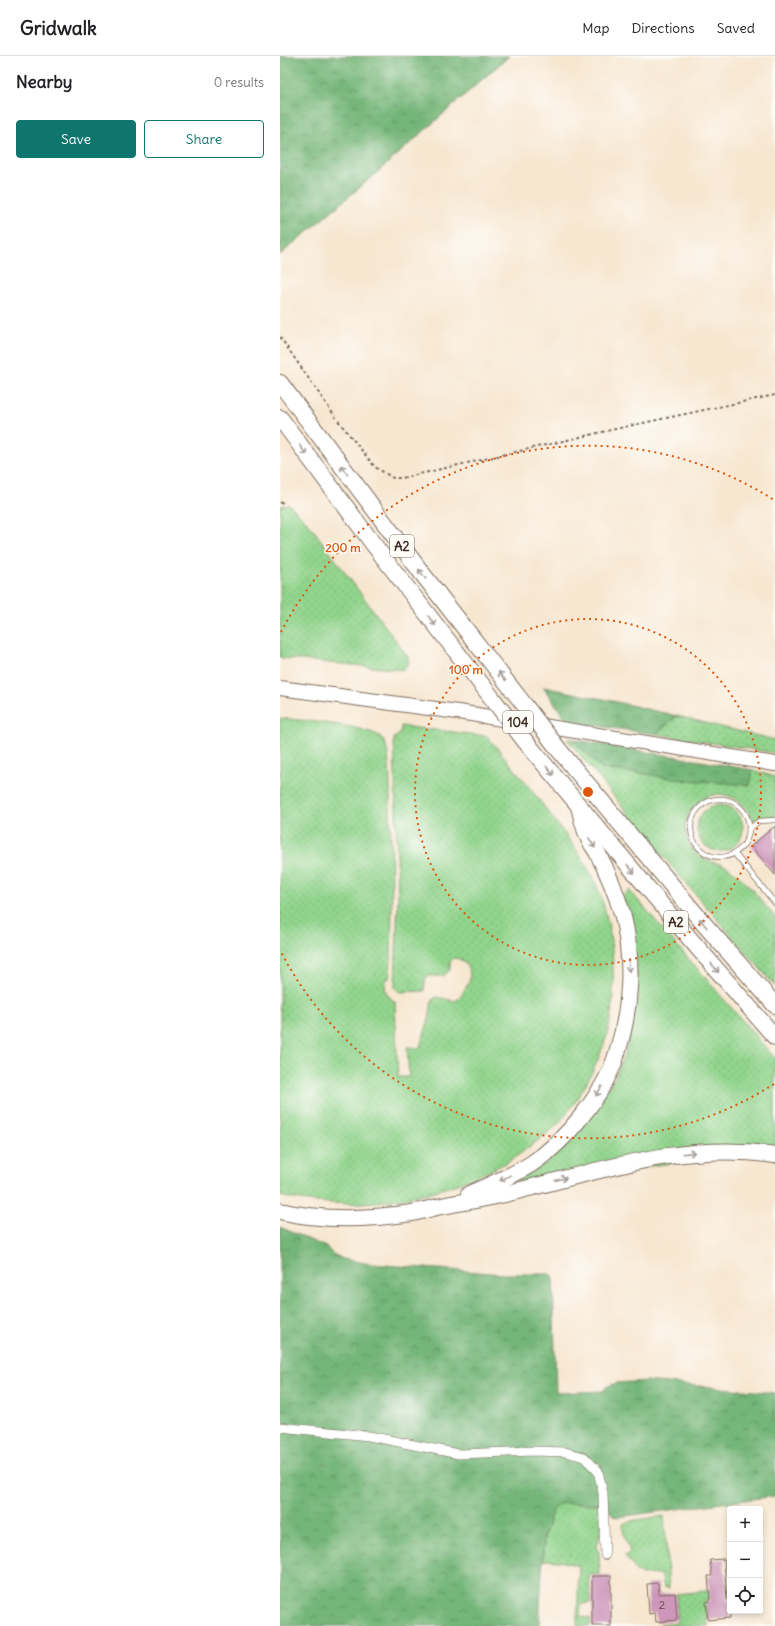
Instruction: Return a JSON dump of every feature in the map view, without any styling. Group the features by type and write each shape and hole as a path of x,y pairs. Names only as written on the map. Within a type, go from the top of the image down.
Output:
{"highway":[{"name":"A2","path":"280,383 421,572 559,750 704,924 775,1005"},
{"name":"A2","path":"280,418 374,545 526,741 579,807 775,1037"},
{"path":"441,1206 493,1184 531,1164 554,1146 588,1109 602,1086 617,1055 626,1016 629,975 628,946 622,914 610,878 598,853 588,838 579,807"},
{"path":"280,1211 348,1218 380,1217 495,1196 568,1177 664,1156 707,1151 751,1151 775,1154"}],"main road":[{"name":"104","path":"280,688 465,713 775,764"}],"street":[{"path":"280,1427 369,1436 459,1454 533,1450 565,1452 584,1457 598,1470 603,1493 605,1555"}],"lane":[{"path":"718,799 727,800 736,804 743,811 748,820 749,829 747,839 742,847 734,853 716,857 700,849 694,841 692,823 695,814 700,807 708,802 718,799"},
{"path":"749,829 759,821 775,820"},
{"path":"734,853 775,903"}],"path":[{"path":"280,337 336,418 375,467 393,478 402,478 624,427 775,395"},
{"path":"280,503 284,502"}],"green space":[{"path":"280,56 509,56 373,176 280,255"},
{"path":"289,504 309,524 408,657 408,664 403,670 280,658 280,506"},
{"path":"543,687 677,716 656,734 568,722"},
{"path":"677,716 775,740 775,753 656,734"},
{"path":"280,718 351,727 376,734 383,739 386,744 390,772 392,934 390,977 386,980 385,987 388,995 395,1002 398,1077 409,1077 407,1047 420,1047 429,1019 432,1000 436,997 455,1001 465,990 470,976 469,969 465,964 457,958 454,958 450,962 450,970 443,976 426,976 424,991 400,992 395,988 398,894 394,738 400,734 401,726 487,736 569,839 584,862 597,887 606,914 613,958 613,991 610,1021 607,1035 599,1056 577,1099 564,1117 546,1135 516,1157 483,1174 456,1185 427,1193 368,1203 309,1201 280,1196"},
{"path":"567,739 572,739 602,769 750,785 753,770 775,777 775,817 760,818 753,821 741,803 731,797 717,794 709,796 697,803 688,815 685,828 689,844 696,853 706,860 724,865 732,870 750,887 775,917 775,986 677,873"},
{"path":"572,739 753,770 750,785 683,780 602,769"},
{"path":"715,805 725,805 733,809 739,815 743,823 743,833 739,841 733,847 725,851 715,851 707,847 701,841 697,833 697,823 701,815 707,809"},
{"path":"629,890 775,1058 775,1150 518,1183 519,1179 541,1167 558,1153 615,1078 626,1050 635,1009 637,989 622,897"},
{"path":"280,1227 326,1247 333,1254 343,1259 371,1264 505,1274 550,1274 553,1277 556,1393 603,1391 606,1387 617,1383 646,1381 775,1393 775,1496 618,1517 611,1514 603,1495 597,1497 600,1504 559,1504 553,1509 544,1537 539,1626 280,1626"},
{"path":"559,1504 600,1504 602,1526 597,1546 599,1553 600,1574 589,1575 590,1603 581,1604 580,1617 590,1618 590,1626 577,1626 579,1566 560,1561 543,1560 544,1537 553,1509"},
{"path":"664,1516 669,1588 664,1587 661,1574 642,1575 637,1572 625,1556 630,1552 623,1531 623,1524 630,1521"},
{"path":"705,1591 721,1593 722,1597 705,1599 708,1626 660,1626 660,1624 678,1622 676,1594"}],"building":[{"path":"775,826 775,875 751,846"},
{"path":"724,1559 727,1614 730,1614 730,1618 708,1620 706,1602 710,1601 708,1576 712,1576 710,1560"},
{"path":"592,1576 611,1576 611,1626 592,1626"},
{"path":"658,1583 659,1594 675,1593 677,1620 656,1622 655,1613 649,1614 647,1584"}]}
